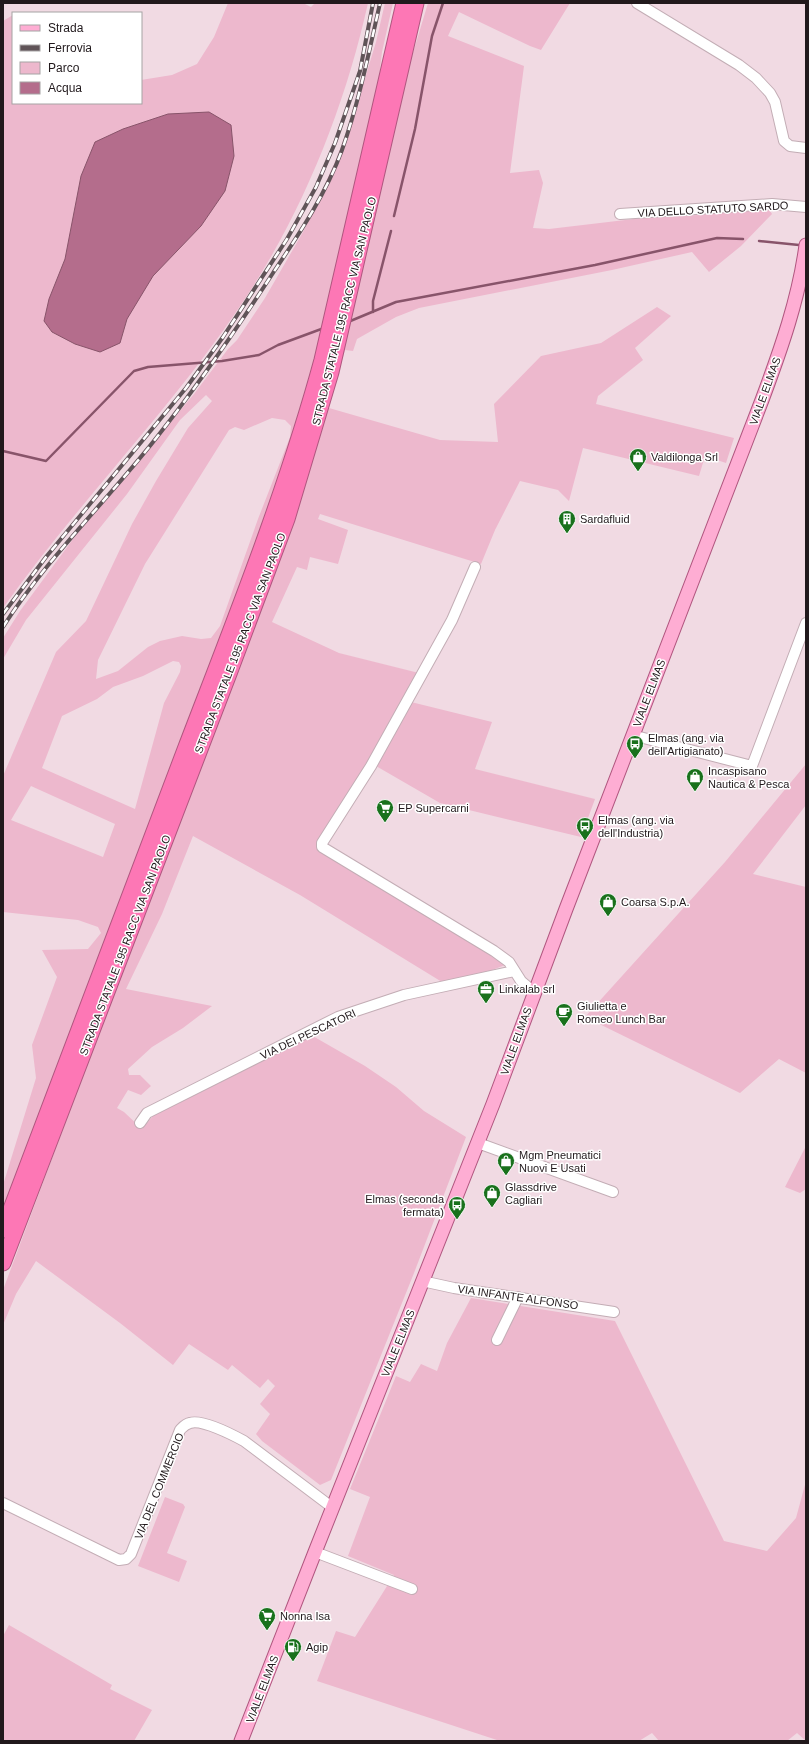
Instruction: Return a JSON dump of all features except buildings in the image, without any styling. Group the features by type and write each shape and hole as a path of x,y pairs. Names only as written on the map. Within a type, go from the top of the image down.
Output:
{"highway":[{"name":"STRADA STATALE 195 RACC VIA SAN PAOLO","path":"381,126 404,3"},
{"name":"STRADA STATALE 195 RACC VIA SAN PAOLO","path":"3,1263 233,664 287,519 312,419 322,360 381,126 416,3"},
{"path":"408,35 418,23 424,3"},
{"name":"STRADA STATALE 195 RACC VIA SAN PAOLO","path":"3,1230 219,665 284,485 312,419"}],"main road":[{"name":"VIALE ELMAS","path":"241,1741 248,1735 315,1552 478,1143 632,735 776,362 804,267 806,245"}],"street":[{"path":"637,3 739,65 756,78 770,93 775,102 784,140 790,146 806,148"},
{"name":"VIA DELLO STATUTO SARDO","path":"620,214 772,204 806,207"},
{"path":"475,567 452,620 371,766 322,843 322,847 494,951 510,962 521,981 534,992"},
{"path":"632,735 752,766 806,623"},
{"name":"VIA DEI PESCATORI","path":"140,1123 147,1113 338,1017 404,995 514,971"},
{"path":"478,1143 613,1192"},
{"name":"VIA INFANTE ALFONSO","path":"422,1281 454,1288 614,1312"},
{"path":"497,1340 518,1297"},
{"name":"VIA DEL COMMERCIO","path":"3,1503 118,1560 126,1559 131,1554 180,1430 185,1425 197,1422 233,1435 244,1441 333,1508"},
{"path":"315,1552 412,1589"}],"green space":[{"path":"228,3 303,3 311,7 315,3 368,3 359,40 336,114 307,186 272,255 224,330 193,371 33,567 3,608 3,21 12,16 12,104 142,104 142,80 172,75 197,64 214,37"},
{"path":"385,3 393,3 382,52 379,78 400,96 428,3 570,3 541,50 459,12 448,36 524,66 510,173 539,170 543,183 533,228 549,229 676,214 686,216 769,209 772,214 741,246 709,272 692,252 612,270 419,308 396,317 357,339 353,351 345,350 329,408 440,440 498,442 494,404 541,356 601,343 657,307 671,316 635,348 643,360 598,396 596,404 734,438 726,463 705,456 699,476 583,448 569,501 558,490 520,481 495,530 481,564 320,514 318,519 348,530 338,564 310,557 307,570 297,567 272,622 339,653 419,673 319,844 496,957 505,965 482,974 442,982 300,895 193,836 162,914 126,989 212,1006 183,1028 152,1047 128,1069 129,1075 140,1075 151,1086 141,1095 128,1090 117,1108 124,1112 142,1129 153,1116 311,1035 365,1066 396,1087 424,1111 466,1137 414,1273 331,1480 320,1485 262,1441 256,1434 270,1414 260,1404 275,1386 268,1379 260,1388 232,1365 228,1370 189,1344 173,1365 120,1323 36,1261 16,1294 3,1325 3,1290 304,482 323,426 300,415 249,564 3,1211 3,1185 36,1078 32,1045 57,977 42,950 88,949 101,933 98,927 78,920 3,912 3,776 56,652 86,621 132,524 156,481 188,428 212,401 206,395 180,420 127,494 26,620 3,659 3,638 20,611 76,535 194,394 228,349 237,340 265,298 303,232 335,162 359,98 376,42","holes":["272,418 285,420 291,426 290,437 258,519 220,626 211,638 201,639 182,636 160,641 148,647 118,671 96,679 98,660 145,564 229,430 235,427 244,430","173,661 179,662 181,666 180,672 164,703 135,809 42,768 62,716 97,699 113,687 143,676","31,786 115,824 103,857 11,820"]},
{"path":"411,702 492,722 475,769 595,799 581,837 440,803 376,766"},
{"path":"806,764 806,805 753,874 806,887 806,1073 779,1059 740,1093 585,1017 725,862"},
{"path":"806,1146 806,1189 800,1193 785,1187"},
{"path":"471,1298 615,1321 724,1541 767,1551 796,1518 806,1481 806,1741 797,1733 787,1741 659,1741 652,1733 639,1741 500,1741 317,1681 336,1631 355,1637 394,1575 348,1556 370,1497 350,1489 396,1376 410,1382 421,1364 437,1371 447,1343"},
{"path":"165,1497 183,1504 185,1507 167,1553 187,1561 179,1582 138,1566"},
{"path":"9,1625 112,1685 110,1689 152,1710 134,1741 3,1741 3,1636"}],"water":[{"path":"209,112 231,125 234,156 225,191 201,226 153,276 127,319 120,343 100,352 75,344 52,332 44,321 49,299 65,259 81,176 95,142 123,129 168,114"}],"waterway":[{"path":"394,216 415,129 432,36 443,3"},
{"path":"373,312 373,301 391,231"},
{"path":"348,322 396,302 595,265 717,238 743,239"},
{"path":"759,241 799,245"},
{"path":"3,451 46,461 134,371 148,367 222,361 259,355 278,345 324,328"}],"railway":[{"path":"3,614 46,557 186,388 223,337 287,239 316,187 335,143 360,71 373,3"},
{"path":"3,627 20,602 58,553 138,461 188,397 245,315 311,213 336,166 354,114 380,3"}],"place":[{"name":"Valdilonga Srl","path":"638,472"},
{"name":"Sardafluid","path":"567,534"},
{"name":"Elmas (ang. via dell'Artigianato)","path":"635,759"},
{"name":"Incaspisano Nautica & Pesca","path":"695,792"},
{"name":"EP Supercarni","path":"385,823"},
{"name":"Elmas (ang. via dell'Industria)","path":"585,841"},
{"name":"Coarsa S.p.A.","path":"608,917"},
{"name":"Linkalab srl","path":"486,1004"},
{"name":"Giulietta e Romeo Lunch Bar","path":"564,1027"},
{"name":"Mgm Pneumatici Nuovi E Usati","path":"506,1176"},
{"name":"Glassdrive Cagliari","path":"492,1208"},
{"name":"Elmas (seconda fermata)","path":"457,1220"},
{"name":"Nonna Isa","path":"267,1631"},
{"name":"Agip","path":"293,1662"}]}
